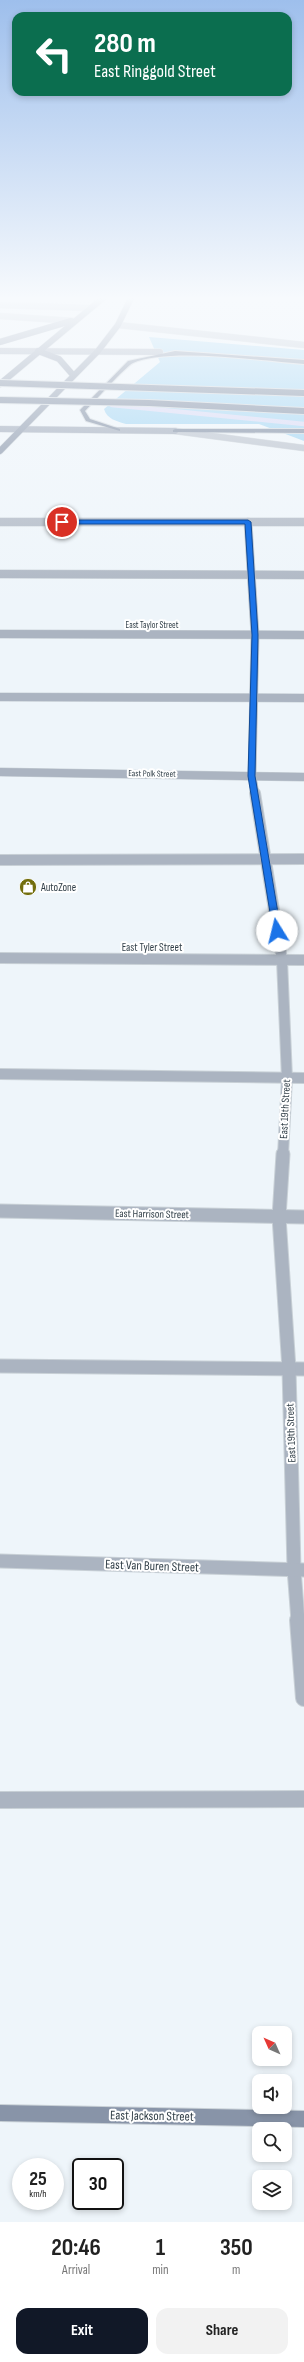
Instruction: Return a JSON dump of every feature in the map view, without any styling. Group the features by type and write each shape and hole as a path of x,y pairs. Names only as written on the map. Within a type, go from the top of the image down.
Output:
{"highway":[{"path":"84,402 149,403 304,411"},
{"path":"91,402 82,411 88,420 118,430"},
{"path":"175,431 304,431"}],"main road":[{"path":"0,451 47,402"},
{"path":"0,428 175,431"},
{"name":"East Jackson Street","path":"0,2113 304,2119"}],"street":[{"path":"175,431 304,448"},
{"path":"0,522 304,522"},
{"name":"East 19th Street","path":"248,522 255,635 252,776 282,960 287,1078 279,1217 289,1369 304,1698"},
{"path":"0,574 304,574"},
{"name":"East Taylor Street","path":"0,634 304,635"},
{"path":"0,697 304,698"},
{"name":"East Polk Street","path":"0,772 304,777"},
{"path":"0,860 304,859"},
{"name":"East Tyler Street","path":"0,958 304,960"},
{"path":"0,1074 304,1078"},
{"name":"East Harrison Street","path":"0,1211 304,1217"},
{"path":"0,1366 304,1370"},
{"name":"East Van Buren Street","path":"0,1561 299,1570"},
{"path":"0,1800 304,1799"}],"shaded area":[{"path":"113,402 304,402 304,441 259,424 126,424 115,421 107,415 104,409"}],"waterway":[{"path":"112,405 304,424"}],"place":[{"name":"AutoZone","path":"28,887"}],"route":[{"path":"62,522 248,522 255,635 252,776 277,931"}]}
